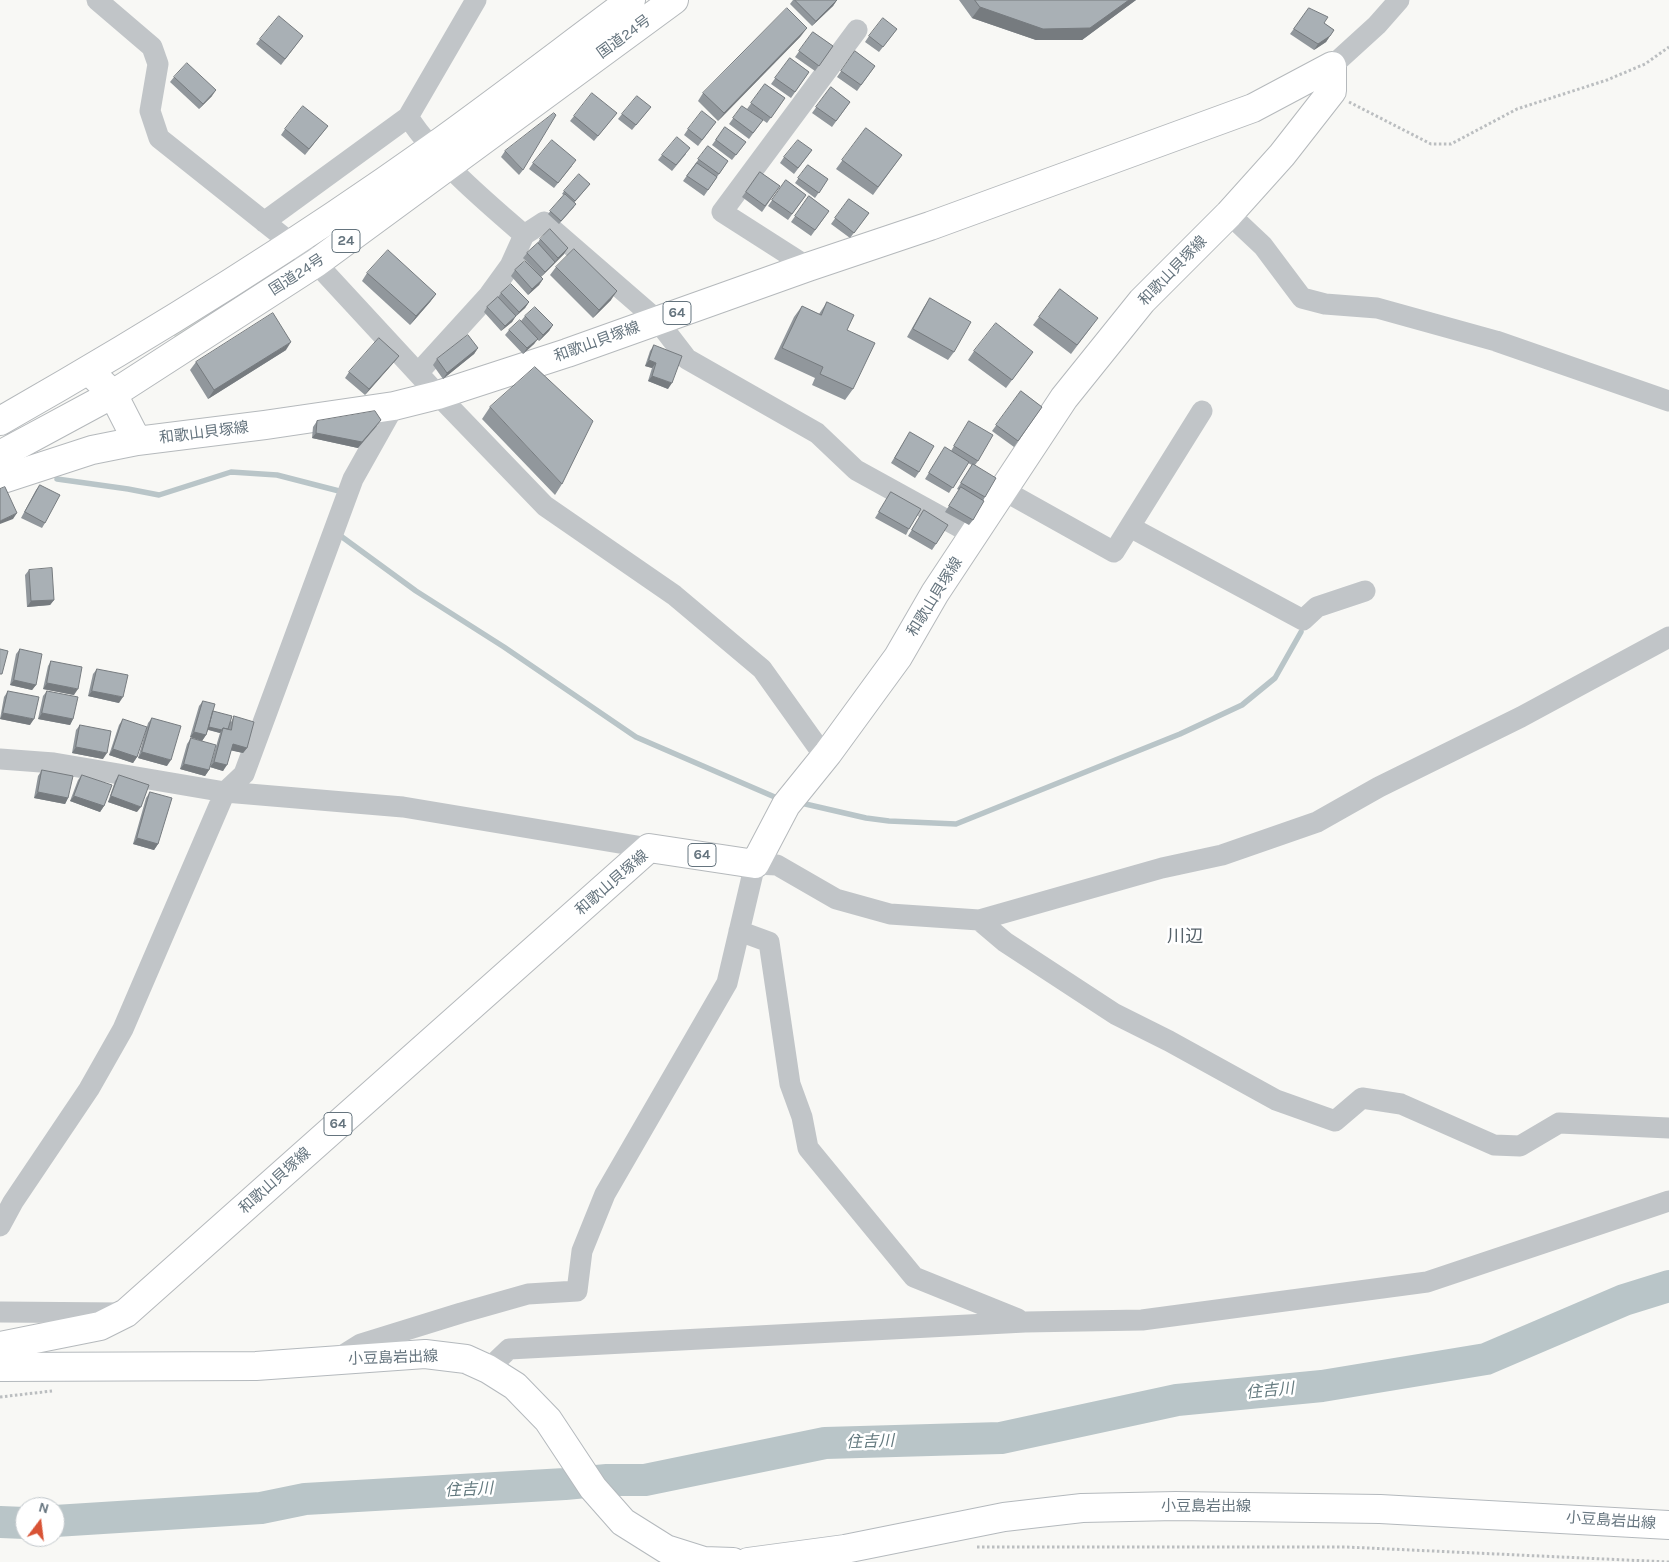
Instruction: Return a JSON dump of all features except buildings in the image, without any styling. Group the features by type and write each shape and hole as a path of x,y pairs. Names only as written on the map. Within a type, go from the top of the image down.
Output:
{"main road":[{"name":"国道24号","path":"0,454 113,394 316,263 631,0"},
{"name":"国道24号","path":"0,421 90,371 216,293 291,243 441,157 674,0"},
{"name":"和歌山貝塚線","path":"0,1346 100,1326 126,1313 649,848 755,864 786,805 828,753 898,657 935,593 1064,398 1142,301 1229,214 1282,155 1332,79"},
{"name":"和歌山貝塚線","path":"0,480 92,450 137,441 394,406 438,395 567,353 808,267 930,226 1332,79"},
{"path":"90,371 113,394 137,441"},
{"name":"小豆島岩出線","path":"0,1367 256,1366 424,1354 466,1359 488,1369 515,1386 548,1420 593,1488 623,1522 666,1549 704,1561 732,1562"},
{"name":"小豆島岩出線","path":"748,1562 845,1549 1004,1517 1082,1508 1176,1506 1380,1509 1669,1525"}],"street":[{"path":"96,0 152,47 158,64 150,111 159,138 316,263 438,395 545,506 674,596 762,669 817,746 828,753"},
{"path":"264,222 408,117 476,0"},
{"path":"1332,79 1399,0"},
{"path":"808,267 722,212 857,30"},
{"path":"408,117 420,134 467,186 524,235"},
{"path":"1229,214 1263,246 1302,298 1325,304 1377,308 1487,339 1669,401"},
{"path":"418,373 489,295 510,266 524,235 544,222 657,320 687,359 817,433 856,470 974,535"},
{"path":"0,1226 12,1202 89,1089 123,1029 225,792 244,774 353,478 394,406"},
{"path":"1003,490 1114,552 1202,411"},
{"path":"1130,527 1303,620 1317,607 1365,591"},
{"path":"336,1360 361,1344 461,1313 528,1294 577,1291 582,1251 605,1194 726,983 755,864 777,865 836,898 890,914 979,920 1162,868 1222,855 1317,822 1380,787 1521,717 1669,637"},
{"path":"0,759 54,763 225,792 403,807 649,848"},
{"path":"979,920 1005,942 1115,1014 1169,1041 1276,1100 1335,1121 1362,1098 1401,1104 1494,1146 1520,1146 1559,1123 1669,1128"},
{"path":"739,931 769,942 790,1084 802,1117 808,1148 914,1277 1025,1322"},
{"path":"488,1369 509,1349 1025,1322 1142,1320 1426,1282 1669,1202"},
{"path":"0,1312 126,1313"}],"path":[{"path":"1332,79 1362,109 1431,144 1451,144 1517,109 1606,80 1645,64 1669,47"},
{"path":"975,1546 1346,1547 1669,1562"}],"shaded area":[{"path":"295,253 299,259 178,341 171,332"}],"waterway":[{"path":"57,479 159,495 231,472 277,475 343,492"},
{"path":"338,534 416,591 504,647 636,737 777,798"},
{"path":"801,803 866,818 956,824 1180,734 1242,705 1275,678 1301,632"},
{"name":"住吉川","path":"65,1520 261,1508 305,1499 607,1480 645,1480 825,1443 1001,1438 1177,1400 1322,1386 1486,1359 1624,1300 1669,1286"},
{"name":"住吉川","path":"0,1522 15,1523"}],"district":[{"name":"川辺","path":"1185,937"}]}
